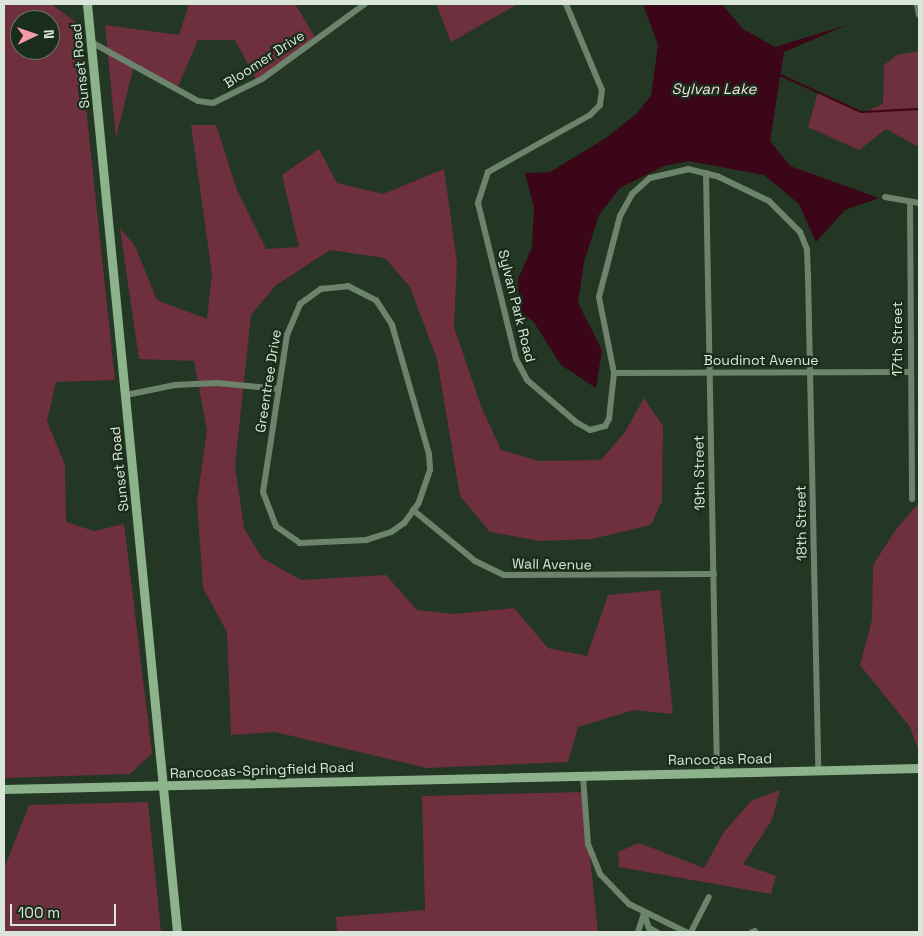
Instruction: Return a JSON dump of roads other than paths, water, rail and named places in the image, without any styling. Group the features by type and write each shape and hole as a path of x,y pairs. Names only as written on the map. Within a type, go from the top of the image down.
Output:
{"street":[{"name":"Sunset Road","path":"88,4 177,932"},
{"name":"Bloomer Drive","path":"91,42 198,101 213,103 262,79 365,4"},
{"name":"Sylvan Park Road","path":"566,4 602,90 600,104 590,115 488,172 478,203 522,374 576,422 596,430 609,419 614,372 599,297 608,255 627,200 638,187 657,175 688,169 706,173 754,193 784,212 806,244 808,275"},
{"path":"917,4 919,15"},
{"name":"19th Street","path":"706,173 718,772"},
{"path":"885,196 910,203 919,203"},
{"name":"17th Street","path":"910,203 909,372 912,498"},
{"name":"18th Street","path":"808,275 818,770"},
{"name":"Greentree Drive","path":"348,286 376,300 392,325 429,454 430,470 413,510 400,526 367,540 300,543 283,532 272,518 263,492 287,334 300,304 321,289 348,286"},
{"name":"Boudinot Avenue","path":"614,372 909,372"},
{"path":"126,395 217,383 279,389"},
{"name":"Wall Avenue","path":"413,510 475,561 504,575 714,574"},
{"name":"Rancocas Road","path":"521,777 919,768"},
{"path":"583,776 588,844 595,865 615,892 644,913 686,932"},
{"name":"Rancocas-Springfield Road","path":"4,789 521,777"},
{"path":"691,932 709,897"},
{"path":"638,932 644,913"},
{"path":"644,913 649,928 657,932"}],"water":[{"name":"Sylvan Lake","path":"643,4 722,4 743,29 775,47 847,25 784,52 770,141 790,166 879,198 845,210 816,242 799,204 764,175 689,161 664,166 620,188 599,215 584,262 578,303 602,350 596,388 561,365 533,321 520,313 518,279 532,247 534,208 525,173 550,172 606,138 636,114 651,96 658,45"}],"waterway":[{"path":"778,74 861,112 919,109"}]}
